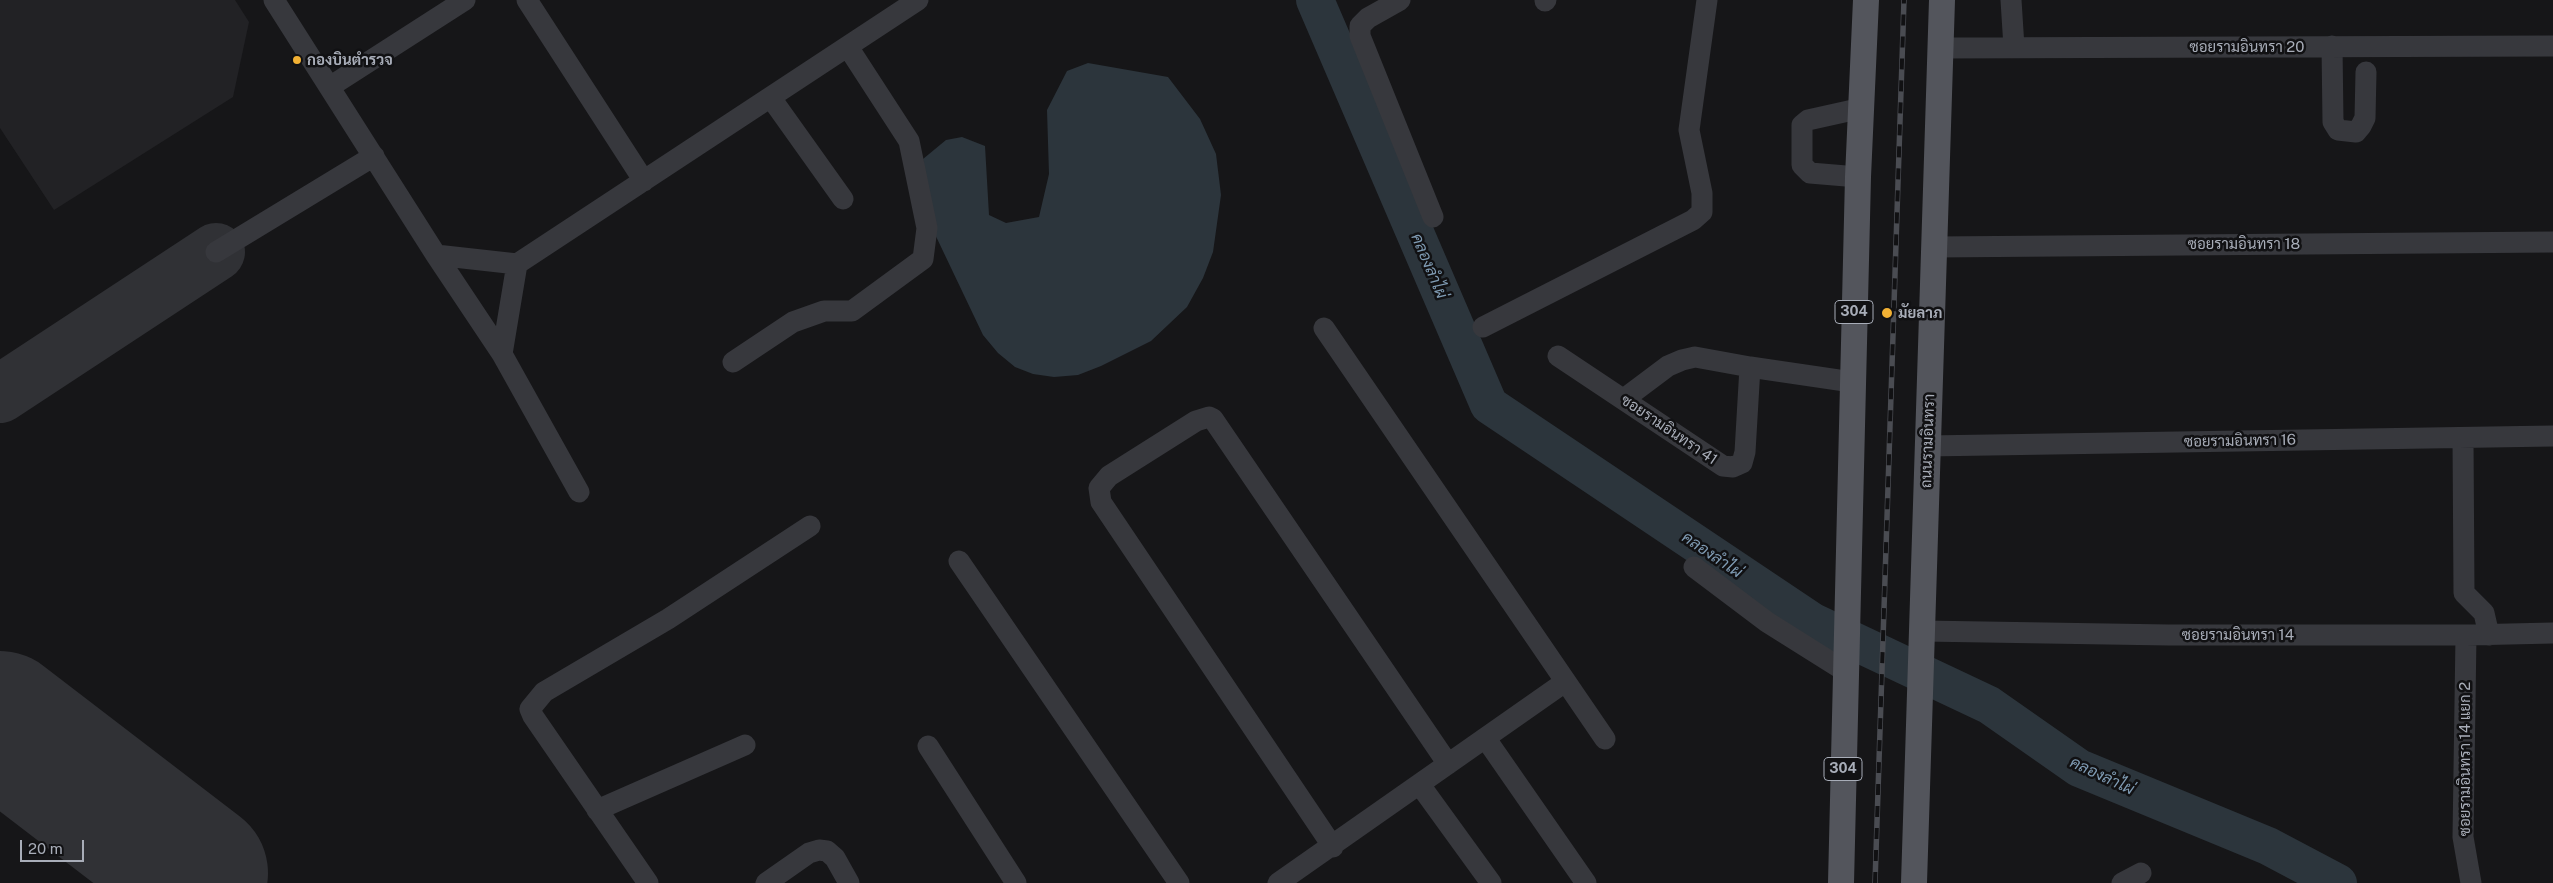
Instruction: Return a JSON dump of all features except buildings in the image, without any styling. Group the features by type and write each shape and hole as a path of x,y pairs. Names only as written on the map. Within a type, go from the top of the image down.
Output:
{"main road":[{"name":"304","path":"1841,883 1852,382 1858,177 1866,0"},
{"name":"ถนนรามอินทรา","path":"1914,883 1942,0"}],"street":[{"path":"274,0 331,86 436,255 502,354 578,492"},
{"path":"331,86 465,0"},
{"path":"527,0 644,181"},
{"path":"436,255 517,264 918,0"},
{"path":"1400,0 1368,18 1360,26 1360,36 1433,217"},
{"path":"1483,327 1693,220 1702,212 1702,194 1689,130 1707,0"},
{"path":"2011,0 2014,47"},
{"path":"2332,46 2333,122 2338,130 2356,132 2362,126 2365,118 2366,72"},
{"name":"ซอยรามอินทรา 20","path":"1940,48 2553,46"},
{"path":"733,362 793,322 824,311 852,311 922,259 928,228 908,141 848,47"},
{"path":"771,98 843,199"},
{"path":"1858,177 1810,173 1802,164 1802,125 1808,120 1862,108"},
{"path":"216,252 374,156"},
{"name":"ซอยรามอินทรา 18","path":"1935,247 2553,242"},
{"path":"502,354 517,264"},
{"path":"1324,328 1565,682 1606,739"},
{"name":"ซอยรามอินทรา 41","path":"1558,356 1723,466 1733,467 1742,462 1745,452 1750,368"},
{"path":"1624,399 1668,366 1695,357 1750,368 1852,382"},
{"path":"1333,847 1101,502 1098,488 1109,476 1196,420 1213,418 1448,764"},
{"name":"ซอยรามอินทรา 16","path":"1927,446 2553,436"},
{"path":"2463,438 2464,593 2484,613 2489,635"},
{"path":"648,883 530,709 544,692 668,619 810,526"},
{"path":"959,561 1179,883"},
{"path":"1694,567 1767,622 1845,663"},
{"name":"ซอยรามอินทรา 14","path":"1923,631 2466,635 2553,633"},
{"name":"ซอยรามอินทรา 14 แยก 2","path":"2466,635 2464,837 2471,883"},
{"path":"1289,880 1448,764 1565,682"},
{"path":"1486,739 1586,883"},
{"path":"597,810 745,745"},
{"path":"928,746 1016,883"},
{"path":"1420,785 1490,883"},
{"path":"766,883 809,852 819,850 826,851 835,858 850,883"},
{"path":"2122,883 2141,873"}],"shaded area":[{"path":"0,0 235,0 249,22 233,97 54,210 0,128"},
{"path":"1088,63 1168,77 1200,119 1216,154 1221,195 1213,252 1203,278 1187,307 1151,341 1101,366 1078,375 1054,377 1033,374 1015,367 998,353 983,335 932,228 923,159 946,140 962,137 985,146 989,215 1006,223 1039,217 1049,174 1047,110 1067,71"}],"waterway":[{"name":"คลองลำไผ่","path":"1315,0 1489,405 1813,622 1989,705 2079,768 2268,846 2338,883"}],"taxiway":[{"path":"0,394 216,252"}],"runway":[{"path":"0,722 197,873"}],"railway":[{"path":"1875,883 1904,0"}],"place":[{"name":"กองบินตำรวจ","path":"297,60"},
{"name":"มัยลาภ","path":"1887,313"}]}
